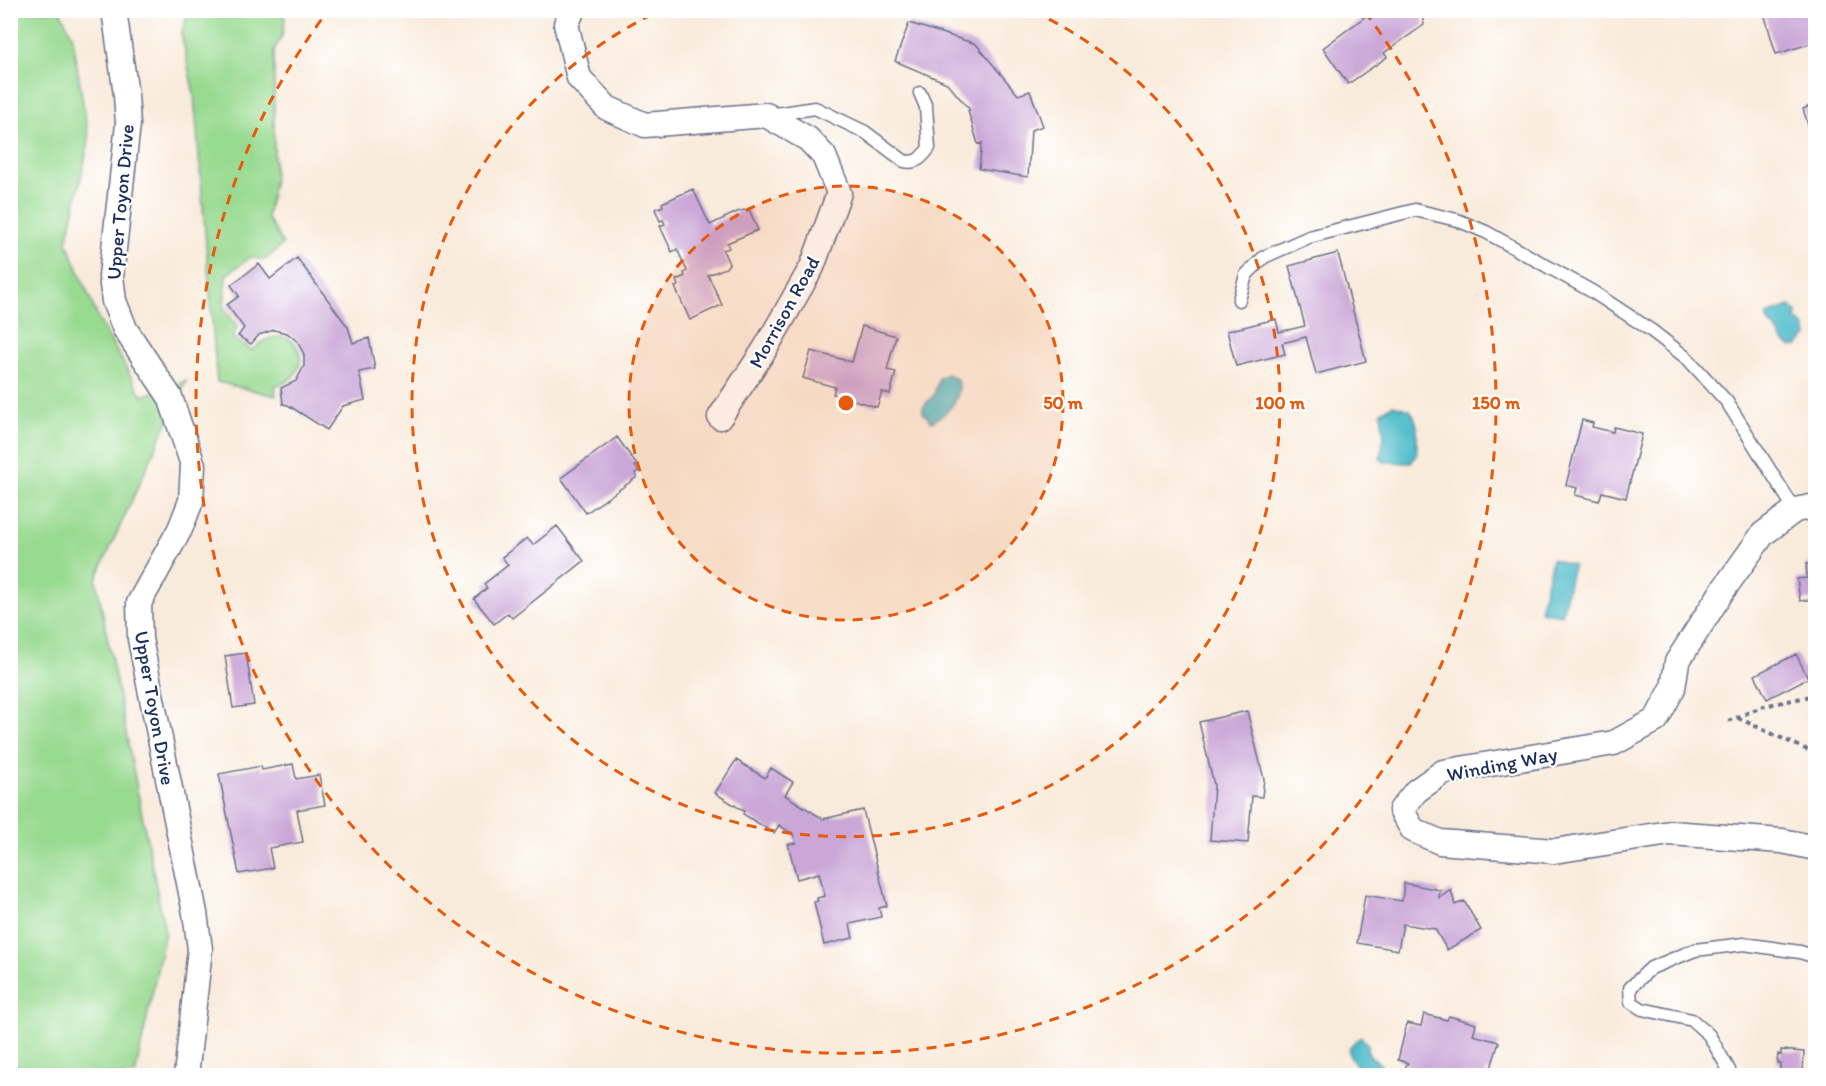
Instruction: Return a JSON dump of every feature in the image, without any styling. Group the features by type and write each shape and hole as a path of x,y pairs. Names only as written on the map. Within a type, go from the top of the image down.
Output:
{"street":[{"name":"Upper Toyon Drive","path":"114,10 128,124 111,276 114,301 125,328 170,397 193,465 191,501 180,529 139,603 140,639 195,913 200,949 186,1076"},
{"path":"573,10 566,24 579,78 607,108 645,125 766,115"},
{"name":"Morrison Road","path":"720,417 765,349 812,267 839,194 824,156 808,139 766,115"},
{"name":"Winding Way","path":"1805,508 1763,534 1723,590 1677,662 1673,688 1656,720 1614,743 1443,772 1416,791 1401,810 1413,830 1440,842 1554,851 1670,833 1782,842 1815,848"}],"lane":[{"path":"766,115 815,108 865,132 904,162 911,163 921,158 929,148 926,107 920,93"},
{"path":"1239,300 1246,275 1264,256 1309,237 1415,210 1457,220 1486,232 1593,292 1652,331 1688,359 1727,402 1805,508"},
{"path":"1729,1076 1729,1070 1709,1035 1692,1020 1642,1009 1631,1002 1630,988 1651,968 1695,950 1744,944 1800,952 1815,957"}],"path":[{"path":"1728,721 1764,706 1815,695"},
{"path":"1737,717 1815,754"}],"green space":[{"path":"10,11 60,11 72,35 89,140 67,242 98,318 142,396 186,381 96,579 165,932 135,1075 11,1075"},
{"path":"185,11 279,11 285,18 282,36 274,50 274,178 267,217 283,244 265,260 251,257 226,275 224,308 237,326 233,338 252,350 266,340 279,337 289,339 296,345 300,354 300,363 288,381 275,386 276,396 217,382 194,94 181,33 186,21"}],"water":[{"path":"1790,306 1797,312 1796,319 1805,327 1807,336 1798,346 1791,347 1783,341 1766,317 1770,313"},
{"path":"947,374 958,380 958,393 948,410 932,422 923,413 923,407 934,395 939,378"},
{"path":"1393,405 1410,410 1416,422 1417,454 1411,463 1385,462 1380,459 1384,436 1381,412"},
{"path":"1552,559 1573,565 1562,615 1540,611"},
{"path":"1361,1037 1368,1045 1367,1051 1370,1056 1381,1065 1382,1071 1379,1075 1367,1075 1357,1067 1349,1055 1350,1047"}],"building":[{"path":"1374,10 1421,10 1424,25 1384,53 1387,57 1348,84 1323,48"},
{"path":"1763,10 1816,10 1816,42 1776,54"},
{"path":"909,23 976,44 1018,95 1030,91 1043,126 1031,130 1028,177 979,169 982,143 978,144 968,111 970,110 947,83 895,61"},
{"path":"1816,103 1816,140 1813,141 1803,109"},
{"path":"693,189 710,225 749,209 758,230 727,243 729,248 723,250 729,264 726,268 708,275 722,305 690,320 675,287 678,286 676,280 685,276 684,273 687,271 677,249 672,252 660,226 665,224 663,220 660,221 655,209 663,206 662,203"},
{"path":"1338,253 1366,361 1316,374 1306,337 1282,343 1285,354 1236,366 1227,331 1276,319 1279,332 1305,326 1289,266"},
{"path":"297,258 348,327 353,343 369,338 375,369 359,372 365,400 343,406 327,430 283,404 281,388 296,381 304,366 304,355 298,342 287,333 274,330 259,335 251,344 238,336 244,328 227,305 239,296 231,285 259,264 270,279"},
{"path":"862,326 896,336 887,370 896,372 890,394 882,392 877,407 833,394 835,387 803,378 811,351 852,362"},
{"path":"1582,420 1593,423 1592,427 1613,432 1614,427 1642,434 1626,498 1602,492 1599,501 1575,495 1577,488 1566,485"},
{"path":"617,437 637,465 635,466 639,471 635,473 637,477 586,513 561,478"},
{"path":"557,526 584,561 512,618 508,613 494,624 474,599 487,588 484,584 508,565 502,557 527,538 533,545"},
{"path":"1816,563 1816,599 1800,601 1797,579 1807,578 1806,564"},
{"path":"246,653 254,705 233,708 225,656"},
{"path":"1796,654 1808,678 1767,699 1755,675"},
{"path":"1247,711 1264,779 1262,797 1252,796 1248,843 1210,840 1214,785 1199,722"},
{"path":"736,760 765,778 771,768 793,782 785,795 823,819 863,810 887,906 879,908 881,917 850,924 853,938 824,945 814,902 818,901 817,898 825,896 819,873 797,879 788,844 796,843 793,834 779,825 774,833 715,793"},
{"path":"293,764 296,779 319,775 325,805 297,810 303,842 269,848 273,868 239,874 219,774 261,766 262,770"},
{"path":"1404,883 1440,890 1439,898 1451,890 1455,905 1464,901 1481,930 1447,950 1435,929 1403,924 1398,950 1357,943 1365,895 1402,901"},
{"path":"1424,1014 1447,1020 1449,1016 1476,1024 1473,1035 1499,1042 1490,1071 1487,1070 1485,1076 1461,1074 1461,1076 1394,1076 1395,1073 1401,1075 1408,1063 1398,1060 1407,1023 1421,1026"},
{"path":"1781,1050 1804,1052 1803,1073 1816,1073 1816,1076 1776,1076 1777,1071 1780,1072 1780,1063 1777,1063"}],"waterway":[{"path":"10,1063 24,1076"}]}
